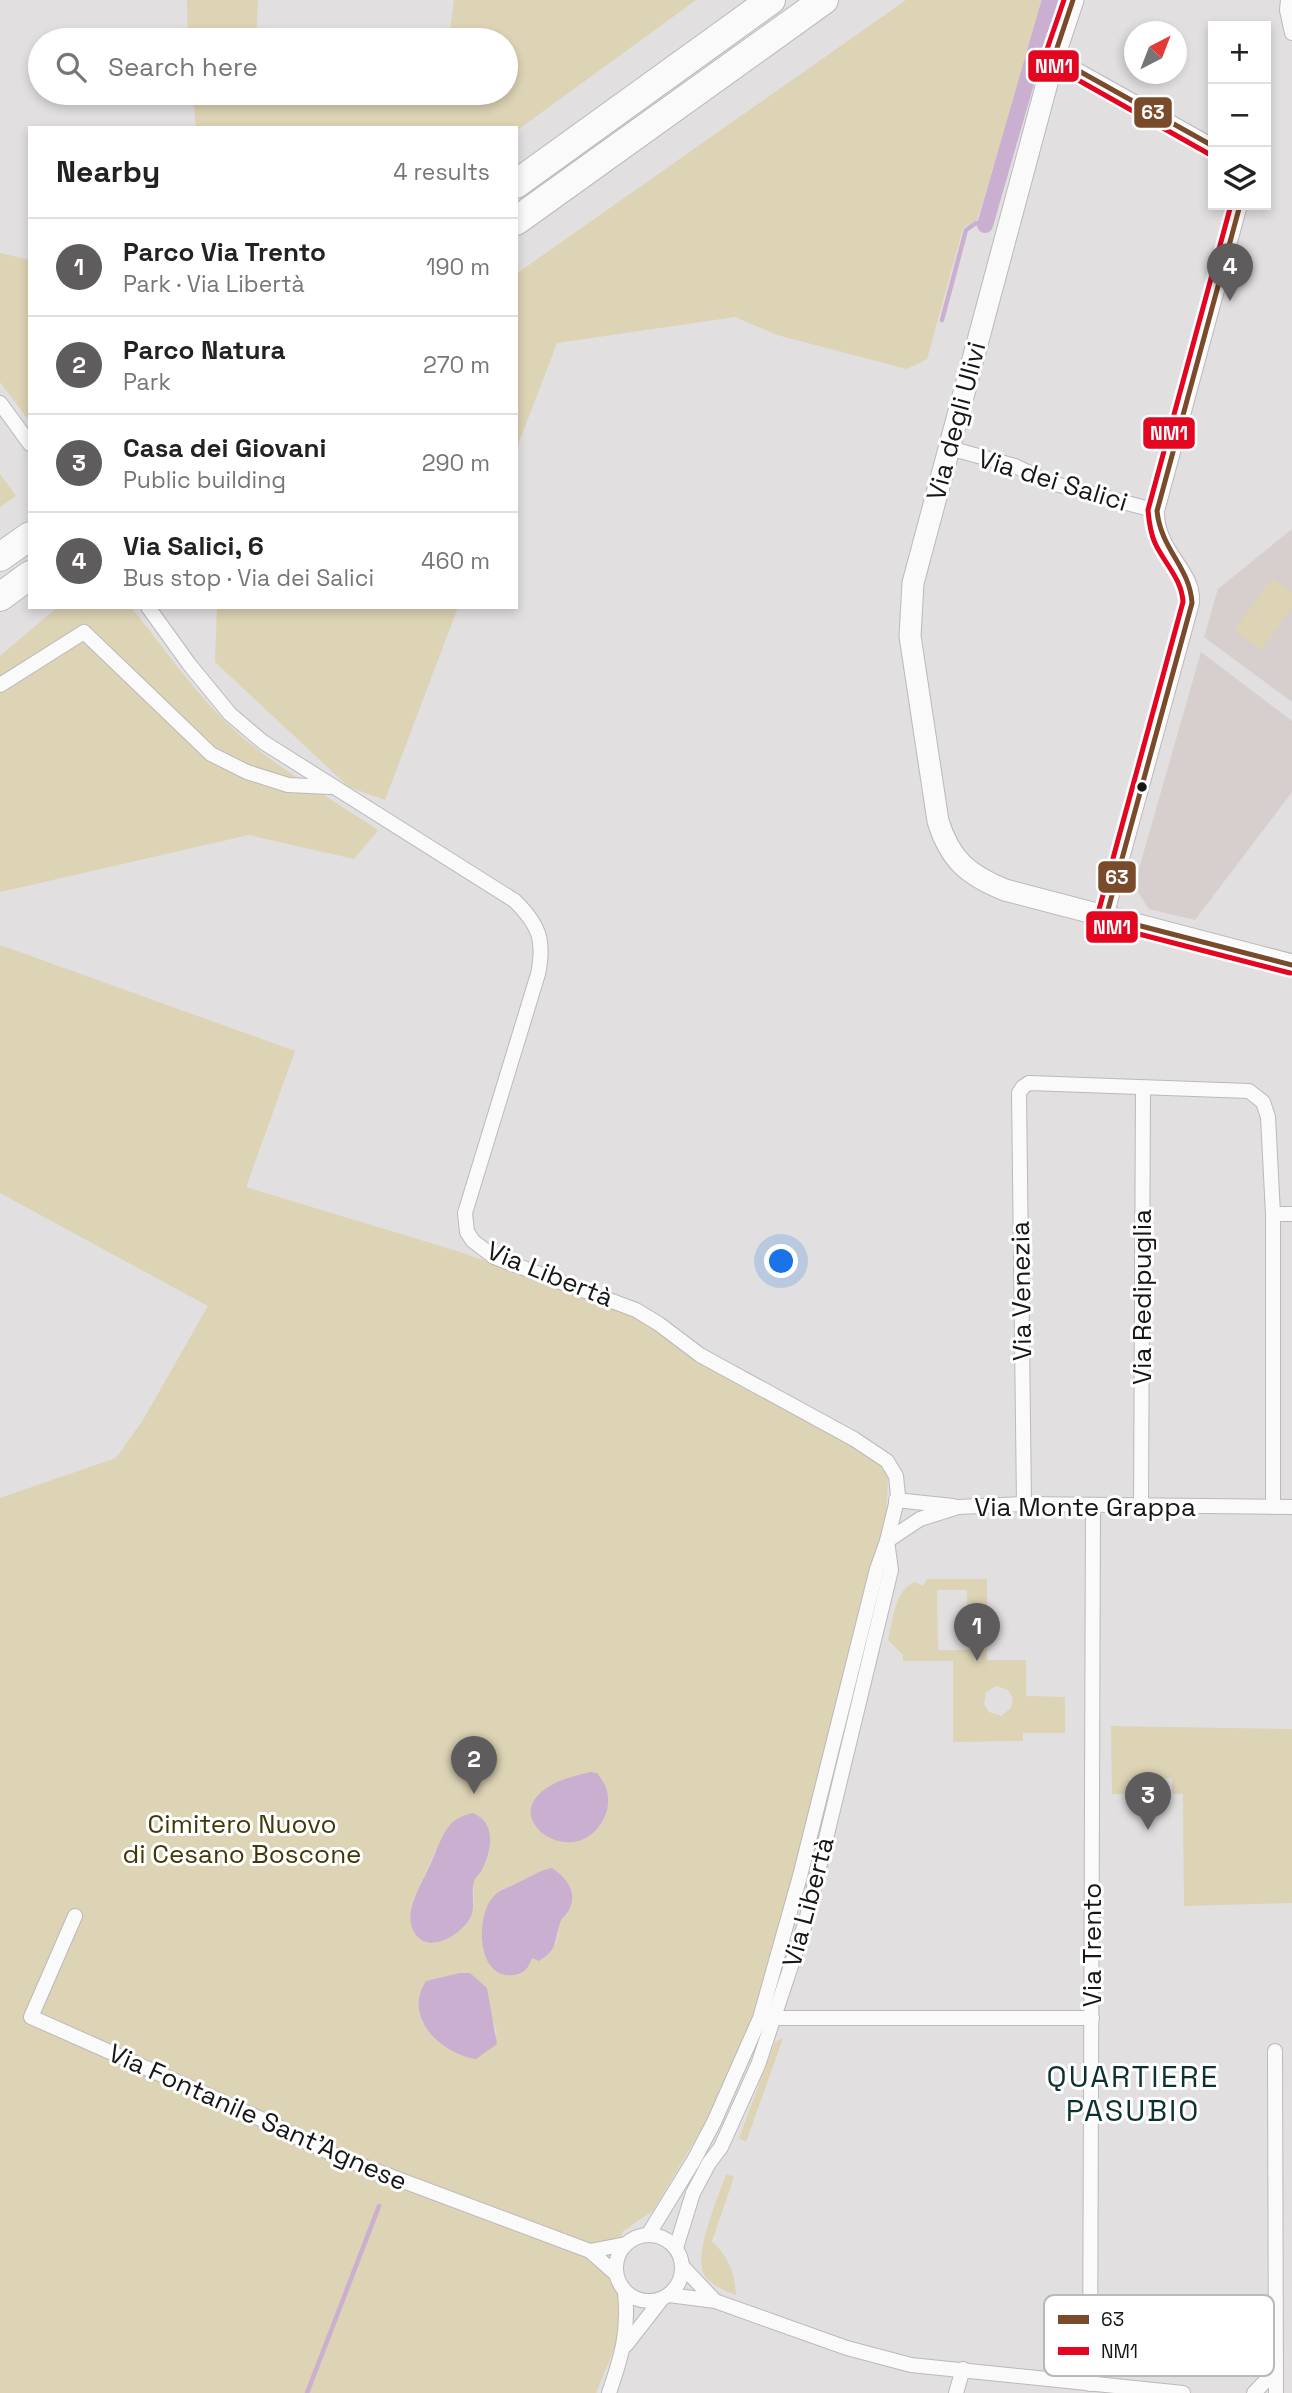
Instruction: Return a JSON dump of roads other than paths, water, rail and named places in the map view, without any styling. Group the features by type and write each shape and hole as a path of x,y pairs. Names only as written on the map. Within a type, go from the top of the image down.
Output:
{"highway":[{"path":"518,183 771,0"},
{"path":"518,220 824,0"},
{"path":"0,557 28,537"},
{"path":"0,597 28,576"}],"street":[{"name":"Via degli Ulivi","path":"1073,0 1054,57 916,564 909,622 934,799 938,821 948,847 967,869 991,885 1106,918"},
{"path":"1288,0 1287,10 1292,33"},
{"path":"1054,57 1208,143"},
{"name":"Via dei Salici","path":"1106,918 1192,603 1190,585 1160,538 1157,512 1239,210"},
{"path":"0,403 28,441"},
{"name":"Via dei Salici","path":"949,448 1015,466 1048,482 1157,512"},
{"name":"Via Libertà","path":"149,609 230,714 263,742 515,901 532,917 541,943 538,974 465,1213 467,1232 472,1241 494,1257 636,1310 700,1355 854,1439 887,1461 896,1476 898,1489 887,1541 891,1570 806,1921 767,2019 694,2160 648,2235"},
{"path":"0,685 85,632 211,754 247,772 289,785 331,787"},
{"path":"1106,918 1292,965"},
{"name":"Via Venezia","path":"1024,1504 1019,1093 1029,1083 1143,1088"},
{"path":"1143,1088 1249,1091 1263,1102 1268,1118 1273,1214 1273,1507"},
{"name":"Via Redipuglia","path":"1141,1507 1143,1088"},
{"path":"1273,1214 1292,1214"},
{"path":"896,1500 958,1507"},
{"name":"Via Monte Grappa","path":"887,1541 920,1519 958,1507 1024,1504 1292,1507"},
{"name":"Via Trento","path":"1090,2295 1093,1506"},
{"name":"Via Fontanile Sant'Agnese","path":"75,1916 31,2017 277,2126 347,2160 590,2251"},
{"path":"767,2019 1092,2018"},
{"name":"Via Libertà","path":"676,2248 693,2193 720,2147 758,2065 767,2019"},
{"path":"1275,2051 1276,2393"},
{"path":"616,2274 619,2252 626,2244 632,2239 648,2235 658,2236 676,2248 682,2267 715,2301"},
{"path":"590,2251 626,2244"},
{"path":"590,2251 616,2274 625,2292 625,2346 609,2393"},
{"path":"625,2346 679,2283 682,2267"},
{"path":"625,2292 642,2301 665,2297 715,2301 825,2341 887,2360 936,2368 1183,2393"},
{"path":"956,2393 963,2369"},
{"name":"Via Trento","path":"1090,2376 1090,2384"},
{"path":"1254,2393 1270,2376"}],"waterway":[{"path":"985,225 1050,0"},
{"path":"942,320 966,230 976,223 985,225"},
{"path":"307,2393 379,2206"}],"place":[{"name":"Via Salici, 6","path":"1230,301"},
{"name":"Parco Via Trento","path":"977,1661"},
{"name":"Parco Natura","path":"474,1794"},
{"name":"Casa dei Giovani","path":"1148,1830"}],"district":[{"name":"QUARTIERE PASUBIO","path":"1133,2093"}],"park label":[{"name":"Cimitero Nuovo di Cesano Boscone","path":"242,1839"}]}
